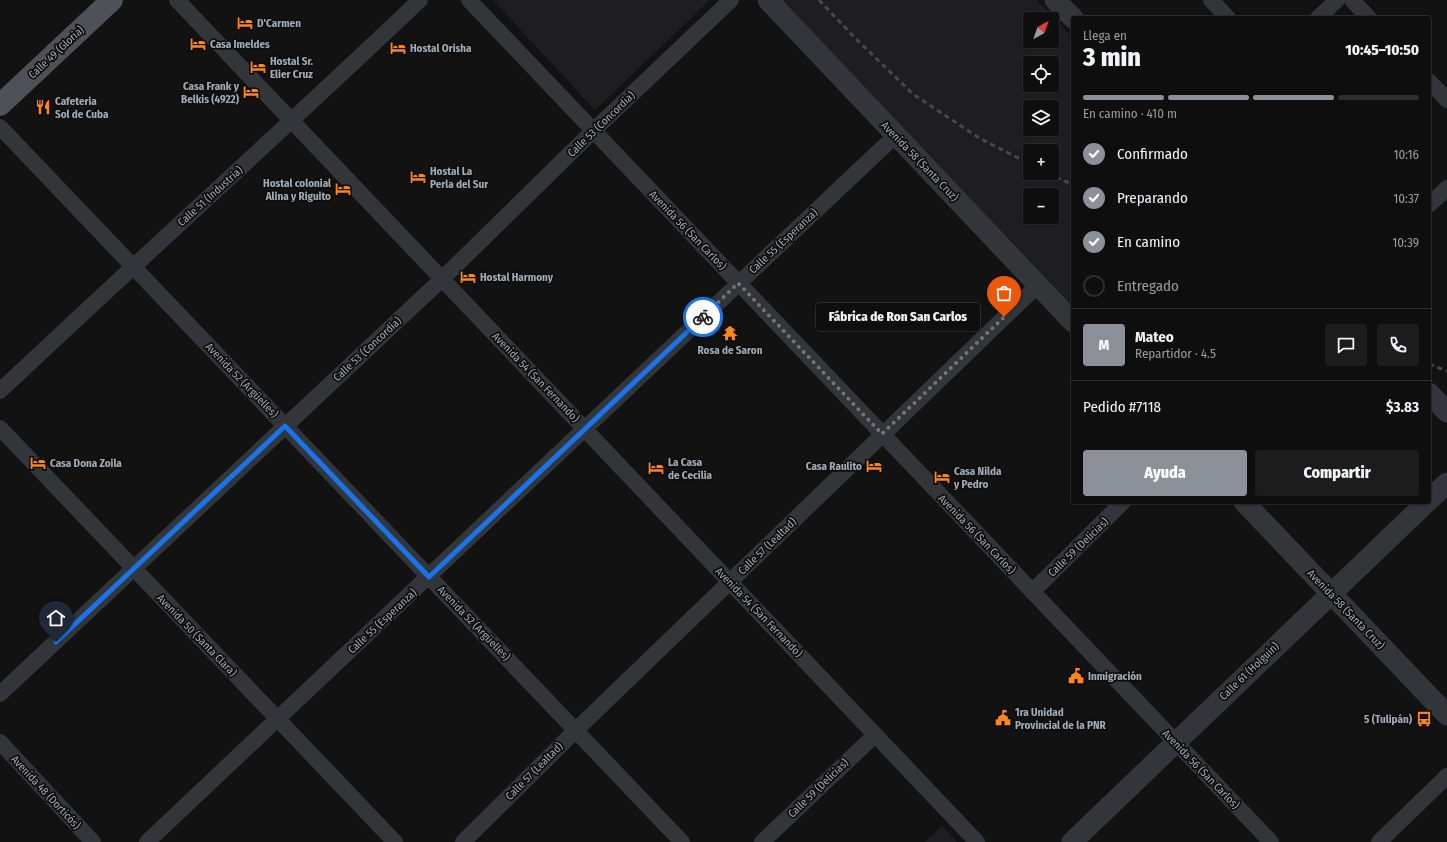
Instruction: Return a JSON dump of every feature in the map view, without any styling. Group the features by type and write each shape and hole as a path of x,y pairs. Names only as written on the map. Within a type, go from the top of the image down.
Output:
{"main road":[{"name":"Calle 49 (Gloria)","path":"0,105 112,0"}],"street":[{"name":"Avenida 54 (San Fernando)","path":"177,0 977,842"},
{"name":"Calle 51 (Industria)","path":"0,391 133,266 292,121 420,0"},
{"name":"Avenida 56 (San Carlos)","path":"469,0 1271,842"},
{"name":"Calle 53 (Concordia)","path":"0,694 442,279 593,131 731,0"},
{"name":"Avenida 58 (Santa Cruz)","path":"768,0 1071,320"},
{"path":"1056,0 1071,16"},
{"path":"1211,0 1226,16"},
{"path":"1320,16 1337,0"},
{"path":"1352,0 1367,16"},
{"path":"1431,83 1447,100"},
{"name":"Avenida 52 (Argüelles)","path":"0,127 682,842"},
{"name":"Calle 55 (Esperanza)","path":"147,842 278,720 896,135"},
{"path":"1431,203 1447,188"},
{"name":"Calle 57 (Lealtad)","path":"462,842 882,434 1038,285"},
{"path":"1431,395 1447,412"},
{"name":"Avenida 50 (Santa Clara)","path":"0,428 395,842"},
{"name":"Calle 61 (Holguín)","path":"1431,498 1447,483"},
{"name":"Calle 59 (Delicias)","path":"1032,592 1121,504"},
{"name":"Avenida 58 (Santa Cruz)","path":"1246,504 1447,716"},
{"name":"Calle 61 (Holguín)","path":"1072,842 1425,504"},
{"name":"Calle 59 (Delicias)","path":"762,842 875,735"},
{"name":"Avenida 48 (Dorticós)","path":"0,742 93,842"},
{"path":"1379,842 1447,776"}],"shaded area":[{"path":"493,0 710,0 595,110"},
{"path":"781,0 1037,0 1048,12 1023,12 1023,48 1059,48 1059,23 1071,36 1071,304"},
{"path":"942,826 957,842 925,842"}],"railway":[{"path":"819,0 857,40 913,94 979,138 1023,160"},
{"path":"1059,178 1071,184"},
{"path":"1431,365 1447,371"}],"way so far":[{"path":"703,317 738,283 882,434 1004,317"}],"place":[{"name":"D'Carmen","path":"245,23"},
{"name":"Casa Imeldes","path":"198,44"},
{"name":"Hostal Orisha","path":"398,48"},
{"name":"Hostal Sr. Elier Cruz","path":"258,67"},
{"name":"Casa Frank y Belkis (4922)","path":"251,92"},
{"name":"Cafeteria Sol de Cuba","path":"43,107"},
{"name":"Hostal La Perla del Sur","path":"418,177"},
{"name":"Hostal colonial Alina y Riguito","path":"343,189"},
{"name":"Hostal Harmony","path":"468,277"},
{"name":"Fábrica de Ron San Carlos","path":"1004,317"},
{"name":"Rosa de Saron","path":"730,333"},
{"name":"Casa Dona Zoila","path":"38,463"},
{"name":"Casa Raulito","path":"874,466"},
{"name":"La Casa de Cecilia","path":"656,468"},
{"name":"Casa Nilda y Pedro","path":"942,477"},
{"name":"Inmigración","path":"1076,676"},
{"name":"1ra Unidad Provincial de la PNR","path":"1003,718"},
{"name":"5 (Tulipán)","path":"1424,719"}],"route":[{"path":"56,642 285,426 429,577 703,317"}]}
